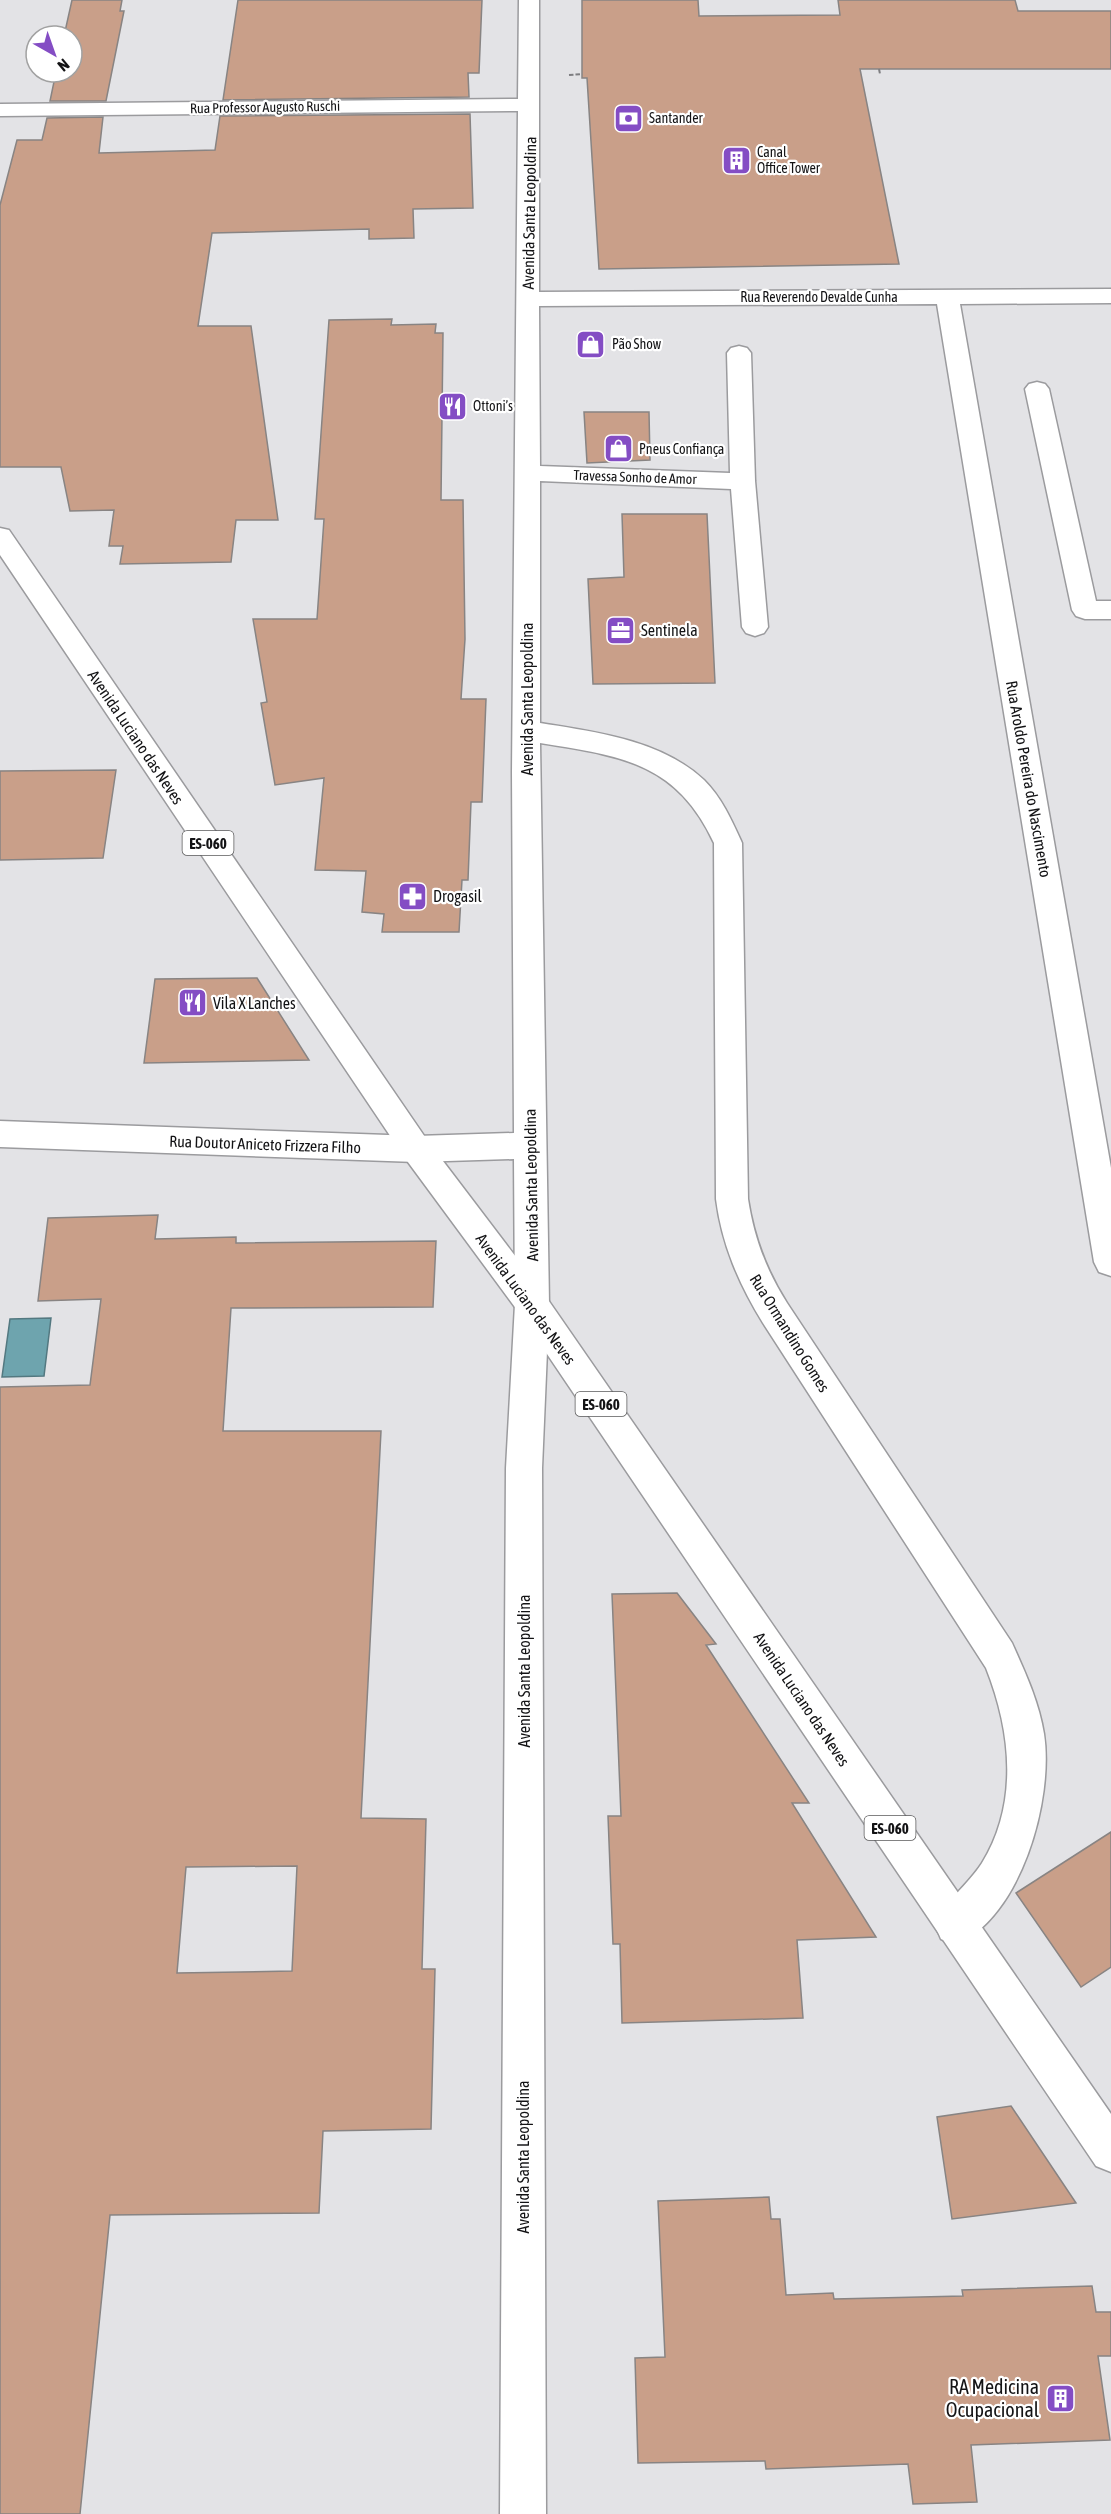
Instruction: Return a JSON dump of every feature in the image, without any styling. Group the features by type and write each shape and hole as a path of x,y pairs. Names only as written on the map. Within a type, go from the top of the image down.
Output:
{"street":[{"name":"Avenida Santa Leopoldina","path":"523,2514 524,1468 532,1304 526,731 529,0"},
{"name":"Rua Professor Augusto Ruschi","path":"0,110 529,105"},
{"name":"Rua Reverendo Devalde Cunha","path":"528,299 1111,296"},
{"name":"Rua Aroldo Pereira do Nascimento","path":"948,297 1111,1262"},
{"path":"739,353 743,481 755,627"},
{"path":"1038,389 1085,610 1111,610"},
{"name":"Travessa Sonho de Amor","path":"527,473 743,481"},
{"name":"Avenida Luciano das Neves","path":"0,536 416,1149 532,1304 1111,2151"},
{"name":"Rua Ormandino Gomes","path":"526,731 621,747 647,756 690,782 707,801 720,821 728,843 732,1199 740,1246 754,1280 999,1656 1016,1695 1025,1735 1026,1778 1020,1820 1006,1859 984,1894 955,1925"},
{"name":"Rua Doutor Aniceto Frizzera Filho","path":"0,1134 416,1149 530,1145"}],"path":[{"path":"879,69 880,74"}],"water":[{"path":"51,1318 44,1376 2,1377 10,1319"}],"building":[{"path":"72,0 122,0 120,11 124,11 106,101 50,101 54,84 84,84 84,24 67,24"},
{"path":"238,0 482,0 479,73 468,73 469,97 223,100"},
{"path":"582,0 698,0 699,16 840,15 838,0 1015,0 1018,11 1111,11 1111,69 860,69 899,264 599,269 587,78 582,78"},
{"path":"470,114 473,208 413,209 414,238 369,239 369,229 212,233 198,326 251,326 278,520 236,520 231,562 120,564 123,546 109,546 114,510 70,511 61,467 0,467 0,205 17,140 42,140 47,118 103,117 99,153 215,150 220,116"},
{"path":"392,319 391,325 436,324 435,333 443,333 441,500 463,500 465,639 461,699 486,699 482,802 471,802 468,880 462,880 459,932 382,932 384,914 362,912 366,871 315,870 324,778 275,785 261,703 267,702 253,619 317,619 324,519 315,519 329,320"},
{"name":"Pneus Confiança","path":"584,412 649,412 650,460 587,463"},
{"path":"622,514 707,514 715,683 593,684 588,579 624,577"},
{"path":"116,770 103,858 0,860 0,771"},
{"path":"257,978 309,1060 144,1063 155,979"},
{"path":"158,1215 155,1239 236,1237 236,1243 436,1241 433,1307 231,1308 223,1431 381,1431 361,1818 426,1819 422,1969 435,1969 431,2129 323,2131 319,2213 110,2215 80,2514 0,2514 0,1387 90,1385 101,1299 38,1301 48,1218","holes":["297,1866 292,1971 177,1973 186,1867"]},
{"path":"677,1593 716,1644 706,1645 809,1803 792,1803 876,1937 797,1940 803,2018 622,2023 620,1944 613,1944 608,1816 621,1816 612,1594"},
{"path":"1111,1832 1111,1967 1081,1987 1016,1893"},
{"path":"1011,2106 1076,2203 952,2219 937,2117"},
{"path":"769,2197 771,2219 780,2219 786,2295 833,2293 834,2299 963,2296 962,2290 1092,2286 1096,2312 1111,2312 1111,2356 1098,2356 1110,2440 971,2445 977,2502 913,2504 908,2464 766,2469 765,2461 638,2463 635,2358 665,2357 658,2201"}],"place":[{"name":"Santander","path":"628,118"},
{"name":"Canal Office Tower","path":"736,160"},
{"name":"Pão Show","path":"591,344"},
{"name":"Ottoni’s","path":"452,406"},
{"name":"Pneus Confiança","path":"618,449"},
{"name":"Sentinela","path":"620,630"},
{"name":"Drogasil","path":"412,896"},
{"name":"Vila X Lanches","path":"192,1003"},
{"name":"RA Medicina Ocupacional","path":"1060,2398"}]}
